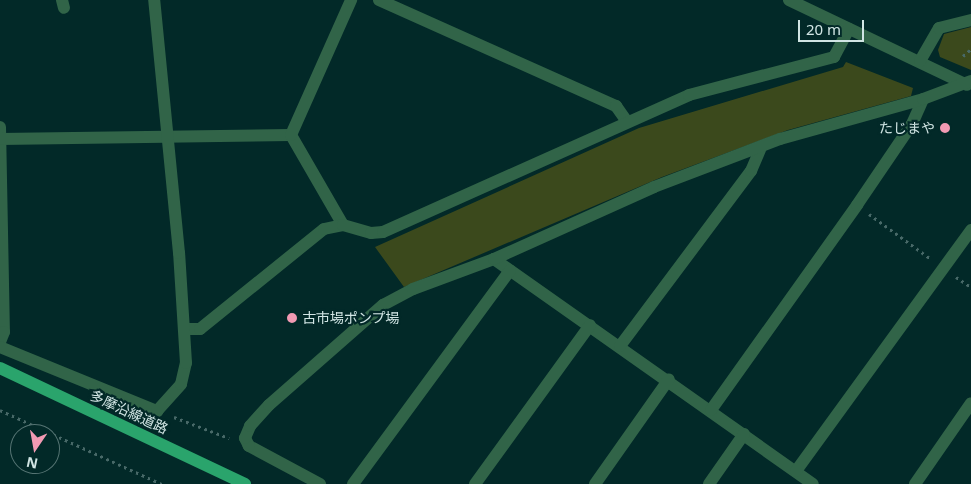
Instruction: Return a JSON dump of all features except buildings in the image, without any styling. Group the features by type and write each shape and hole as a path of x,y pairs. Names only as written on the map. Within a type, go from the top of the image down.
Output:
{"main road":[{"name":"多摩沿線道路","path":"0,368 245,484"}],"street":[{"path":"0,347 157,411 181,384 186,363 185,329 154,0"},
{"path":"291,135 351,0"},
{"path":"379,0 616,106 627,122"},
{"path":"790,0 969,84"},
{"path":"920,61 939,28 971,20"},
{"path":"185,329 200,329 324,229 343,225 383,232 689,96 834,57 849,29"},
{"path":"320,484 249,446 245,438 250,426 269,404 383,305 412,289 494,259 654,187 761,148 780,139 923,99 969,84"},
{"path":"711,410 857,205 912,124 923,99"},
{"path":"0,342 4,332 1,135 168,137 291,135"},
{"path":"291,135 343,225"},
{"path":"620,346 751,171 761,148"},
{"path":"796,471 971,230"},
{"path":"494,259 668,379 813,484"},
{"path":"353,484 510,270"},
{"path":"475,484 590,325"},
{"path":"595,484 668,379"},
{"path":"915,484 971,403"},
{"path":"708,484 744,434"}],"path":[{"path":"963,56 971,49"},
{"path":"857,205 944,268"},
{"path":"0,410 162,484"},
{"path":"157,411 249,446"}],"green space":[{"path":"971,27 971,70 940,57 938,50 944,34"},
{"path":"846,62 913,88 911,96 788,130 662,177 404,287 375,247 639,128 843,67"}],"place":[{"name":"たじまや","path":"945,128"},
{"name":"古市場ポンプ場","path":"292,318"}]}
